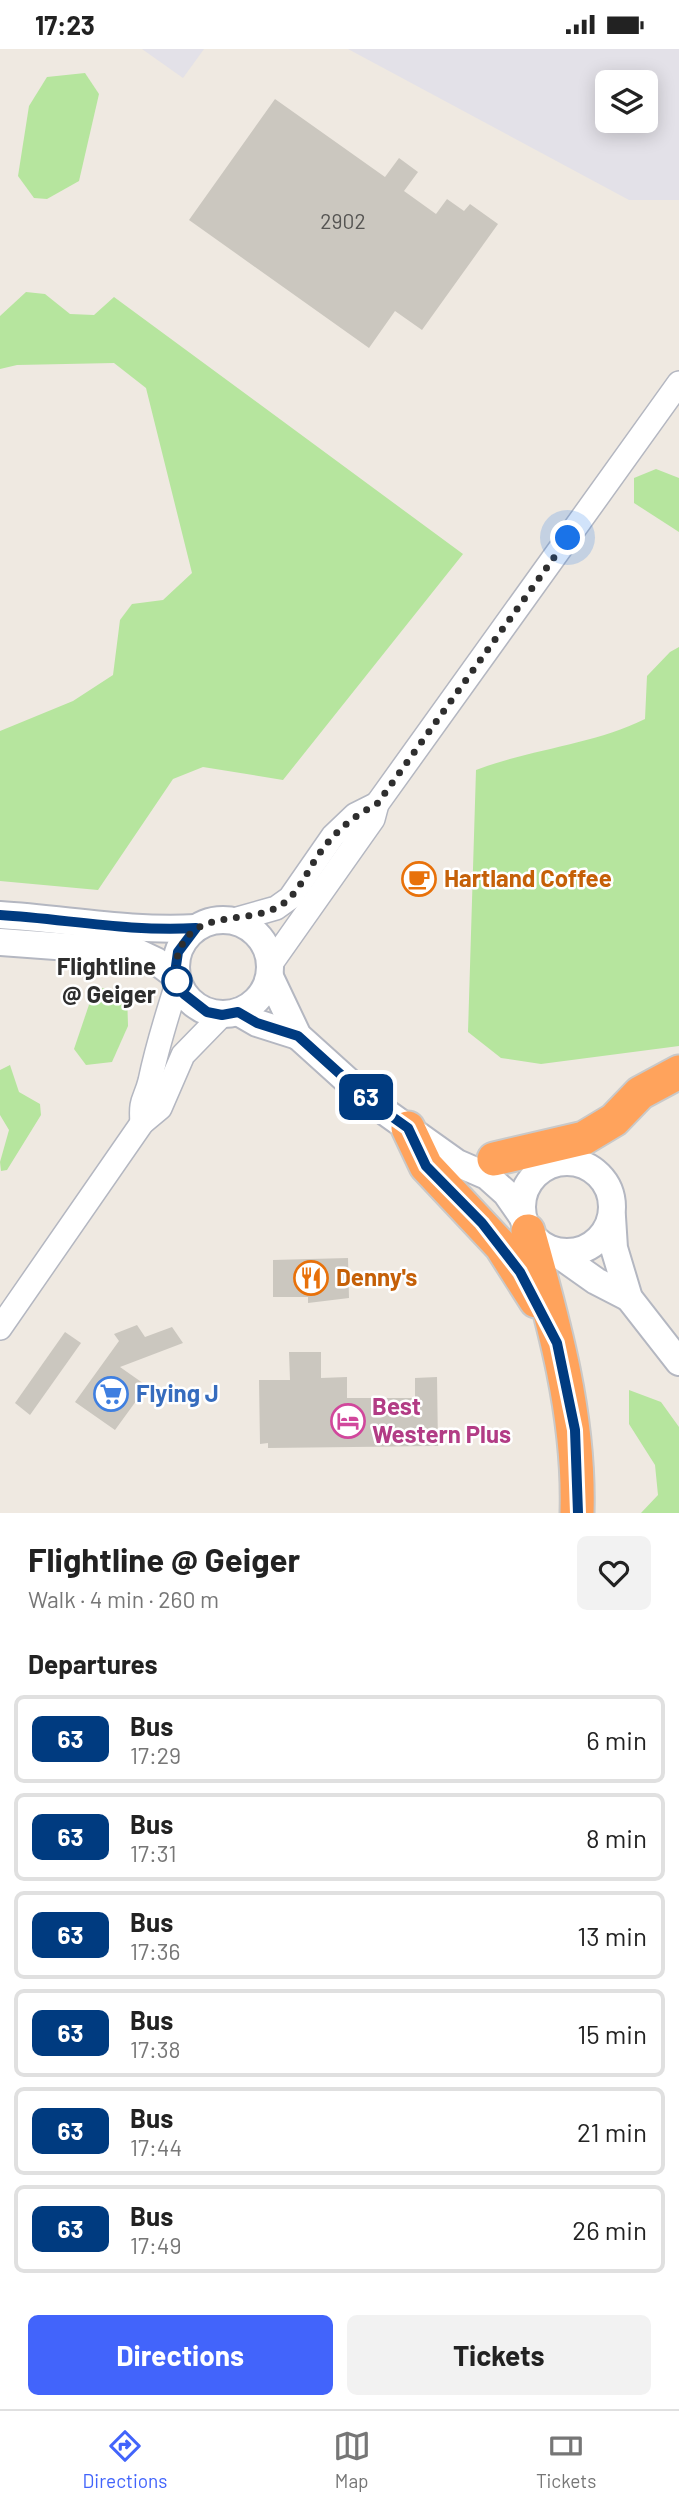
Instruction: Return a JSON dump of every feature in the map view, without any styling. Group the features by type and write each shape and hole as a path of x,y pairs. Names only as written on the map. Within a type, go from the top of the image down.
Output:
{"highway":[{"path":"494,1159 584,1138 614,1120 640,1093 670,1078"},
{"path":"563,1164 598,1156 614,1145 639,1108 670,1078"},
{"path":"419,1136 426,1166 482,1223 520,1272 557,1343"},
{"path":"534,1232 575,1430 578,1513"}],"main road":[{"path":"0,915 95,922 131,930 196,928 209,922 230,921 255,932 265,945 270,971 298,1036"},
{"path":"177,979 178,952 196,928"},
{"path":"0,942 137,952 156,961 177,979 194,1005 207,1012 230,1014 298,1036 370,1101 457,1163 487,1176 506,1193 534,1232 596,1281 629,1298"},
{"path":"230,1014 253,1005 264,992 270,971"},
{"path":"419,1136 494,1159 563,1164 602,1177 611,1196 614,1248 629,1298 679,1362"},
{"path":"563,1164 527,1186 522,1201 534,1232 567,1253 583,1250 596,1243 607,1231 612,1217"}],"street":[{"path":"270,971 373,819 377,804 679,383"},
{"path":"230,921 276,908 290,898 333,837 355,815 377,804"},
{"path":"142,1123 141,1102 150,1083 152,1061 177,979"},
{"path":"0,1328 142,1123 160,1108 183,1055 230,1014"}],"shaded area":[{"path":"142,49 204,49 183,78"},
{"path":"348,49 679,49 679,200 629,200"}],"green space":[{"path":"85,73 99,94 79,181 47,199 34,198 18,176 29,106 47,77"},
{"path":"26,292 45,294 70,314 94,315 114,297 463,554 283,780 203,767 173,779 98,890 0,881 0,731 73,701 113,675 120,620 132,604 163,600 192,573 146,388 114,363 17,365 0,369 0,316"},
{"path":"656,469 679,478 679,532 634,503 634,478"},
{"path":"679,647 679,1046 541,1064 501,1058 468,1032 476,770 604,735 645,719 647,676 670,652"},
{"path":"95,987 127,992 128,1026 112,1062 86,1065 74,1049"},
{"path":"10,1065 19,1092 40,1104 41,1115 7,1170 1,1171 0,1162 9,1130 0,1115 0,1070"},
{"path":"629,1390 661,1402 679,1427 679,1513 641,1513 658,1495 655,1465 629,1424"}],"building":[{"path":"275,99 385,177 399,158 418,172 404,191 436,214 447,199 464,211 470,204 498,224 422,330 395,311 369,348 189,220"},
{"name":"Hartland Coffee","path":"413,867 426,867 426,892 413,892"},
{"name":"Denny's","path":"348,1258 349,1298 308,1303 308,1297 273,1297 273,1260"},
{"name":"Flying J","path":"137,1325 145,1337 172,1327 183,1343 120,1367 147,1386 115,1430 75,1402 119,1341 114,1334"},
{"path":"65,1332 81,1343 30,1415 15,1403"},
{"name":"Best Western Plus","path":"289,1352 321,1352 321,1378 347,1377 347,1398 415,1398 415,1378 437,1377 438,1446 268,1448 268,1443 260,1444 259,1380 290,1380"}],"bus line":[{"name":"63","path":"0,915 95,922 131,930 196,928 185,939 178,952 176,966 177,981 194,1005 207,1012 222,1015 238,1012 257,1023 298,1036 370,1101 408,1128 426,1166 501,1246 520,1272 547,1320 557,1343 575,1430 578,1513"}],"place":[{"name":"Hartland Coffee","path":"419,879"},
{"name":"Flightline @ Geiger","path":"177,981"},
{"name":"Denny's","path":"311,1278"},
{"name":"Flying J","path":"111,1394"},
{"name":"Best Western Plus","path":"348,1421"}],"route":[{"path":"177,981 178,952 185,939 196,928 209,922 230,921 276,908 290,898 304,881 317,856 333,837 355,815 377,804 568,538"}]}
